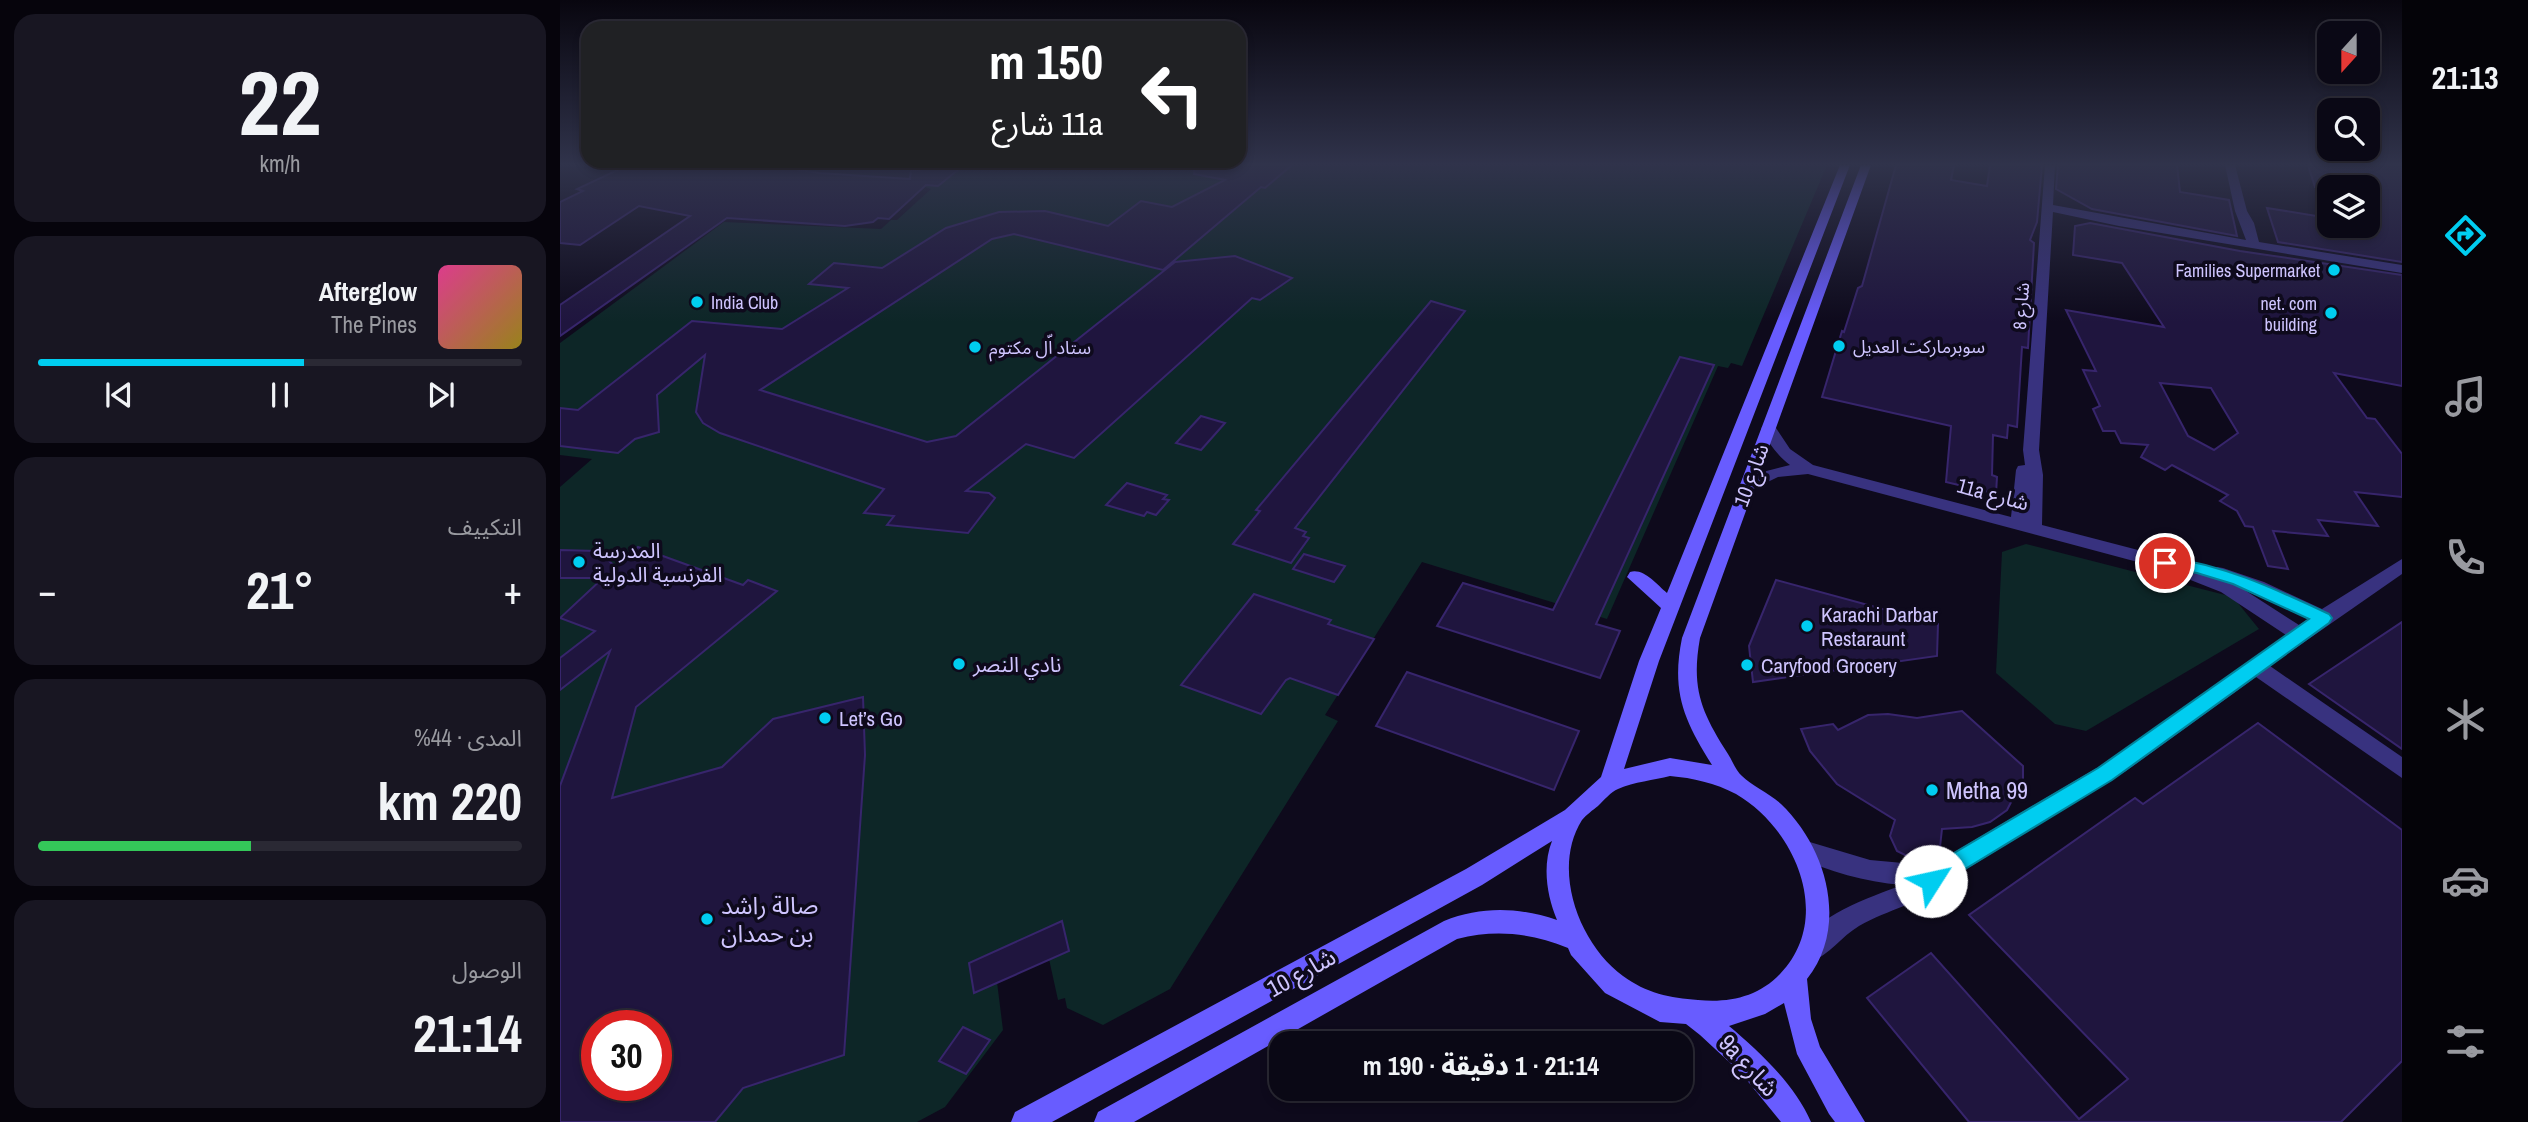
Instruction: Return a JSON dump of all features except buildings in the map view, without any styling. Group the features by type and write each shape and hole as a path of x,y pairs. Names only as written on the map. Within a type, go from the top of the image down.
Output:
{"main road":[{"name":"شارع 10","path":"1610,781 1649,661 1824,217"},
{"name":"شارع 10","path":"1734,782 1694,715 1684,678 1691,638 1847,217"},
{"path":"1636,577 1671,606"},
{"path":"1670,767 1692,769 1734,782 1774,811 1803,850 1814,874 1819,900 1818,925 1811,950 1796,976 1762,1003 1718,1015 1694,1015 1651,1005 1632,996 1608,979 1588,959 1572,936 1559,904 1555,872 1560,841 1574,815 1590,796 1610,781 1649,768 1670,767"},
{"name":"شارع 10","path":"1025,1122 1474,877 1574,815"},
{"name":"شارع 10","path":"1108,1122 1451,929 1481,920 1512,919 1542,925 1572,936"},
{"path":"1796,976 1797,1021 1804,1045 1815,1069 1851,1122"},
{"name":"9a شارع","path":"1694,1015 1723,1035 1749,1060 1775,1090 1797,1122"}],"street":[{"name":"شارع 8","path":"2026,526 2035,475 2031,450 2046,217"},
{"path":"2093,217 2402,270"},
{"path":"2243,217 2249,244"},
{"name":"11a شارع","path":"1769,428 1786,454 1808,469"},
{"name":"11a شارع","path":"1747,487 1756,480 1779,471 1808,469 2165,563 2227,587 2300,635"},
{"name":"11a شارع","path":"2165,563 2197,567 2239,580 2323,618"},
{"path":"1811,950 1831,930 1852,918 1908,895 1939,873 2101,777 2323,618 2402,565"},
{"path":"2255,666 2402,769"},
{"path":"1803,850 1857,870 1913,876 1939,873"}],"green space":[{"name":"نادي النصر","path":"900,217 1805,217 1742,366 1731,363 1728,368 1718,366 1607,619 1422,562 1325,715 1338,721 1170,989 1103,1025 1067,1008 1065,998 1058,1000 1049,959 997,982 1003,1030 945,1107 917,1122 560,1122 560,487 592,459 560,455 560,343 724,222 881,229 891,220"},
{"path":"2026,544 2233,597 2259,629 2086,731 2055,724 1996,673 2002,552"}],"place":[{"name":"Families Supermarket","path":"2334,270"},
{"name":"India Club","path":"697,302"},
{"name":"net. com building","path":"2331,313"},
{"name":"سوبرماركت العديل","path":"1839,346"},
{"name":"ستاد اّل مكتوم","path":"975,347"},
{"name":"المدرسة الفرنسية الدولية","path":"579,562"},
{"name":"Karachi Darbar Restaraunt","path":"1807,626"},
{"name":"نادي النصر","path":"959,664"},
{"name":"Caryfood Grocery","path":"1747,665"},
{"name":"Let’s Go","path":"825,718"},
{"name":"Metha 99","path":"1932,790"},
{"name":"صالة راشد بن حمدان","path":"707,919"}],"route":[{"path":"1931,881 1939,873 2092,783 2323,618 2239,580 2197,567 2165,563"}]}
